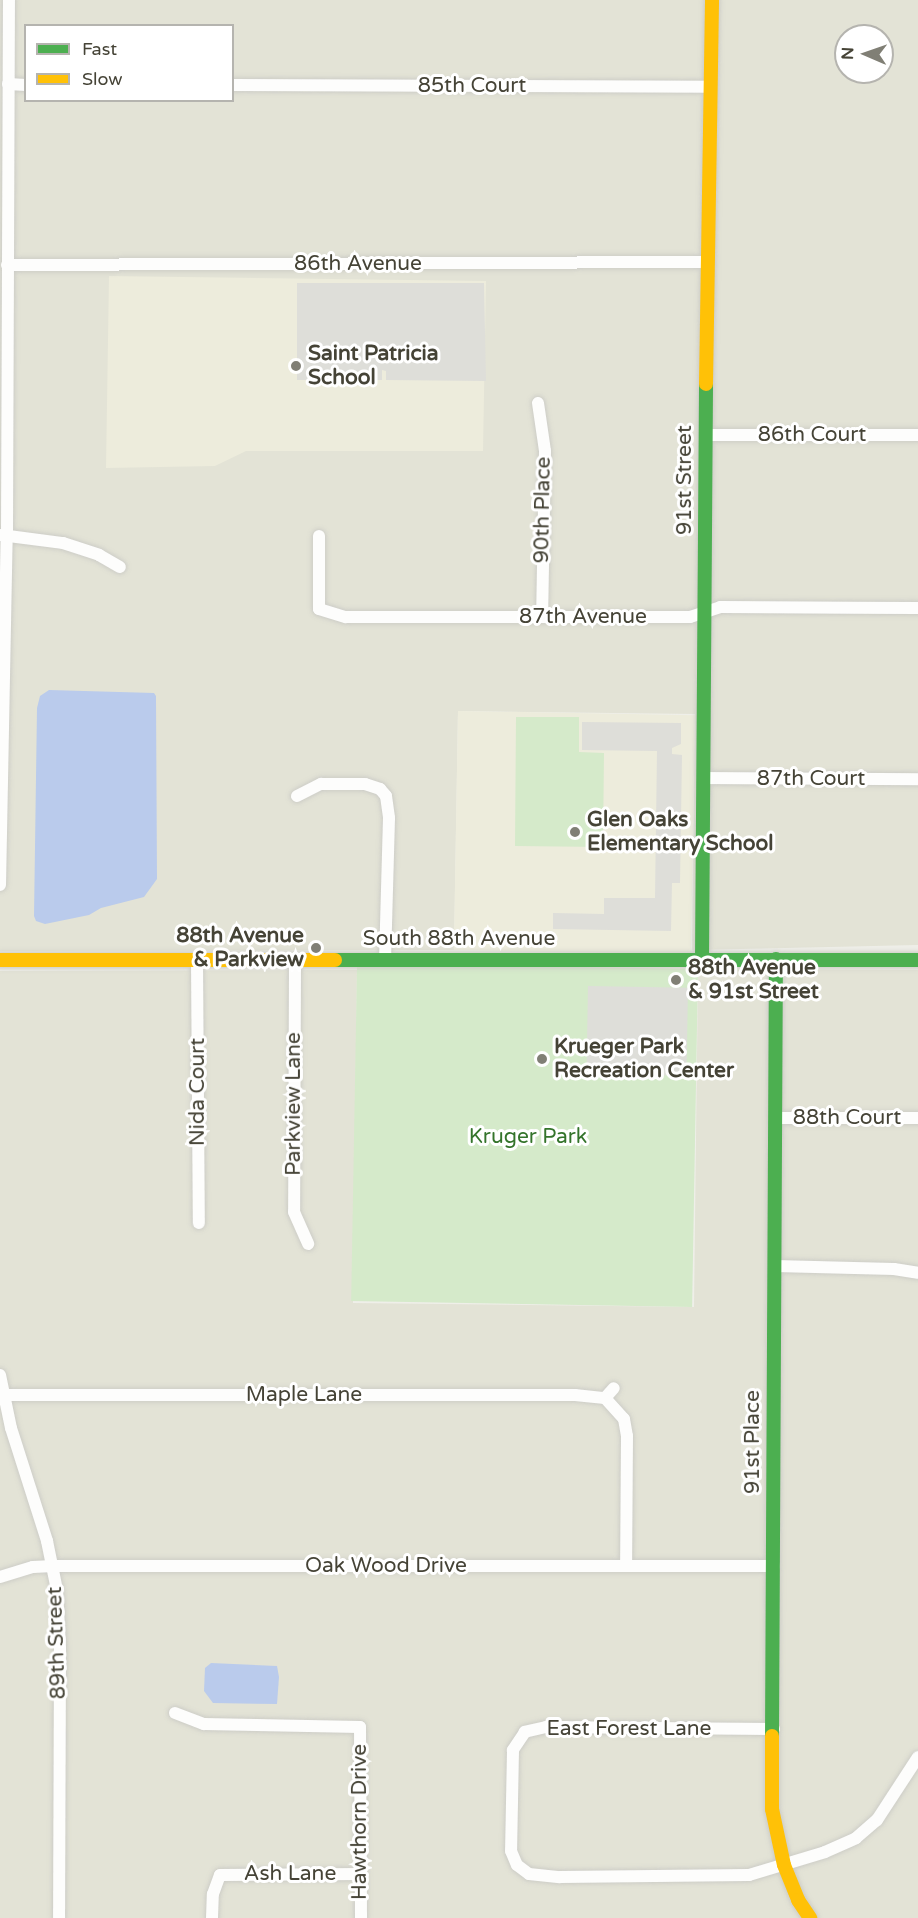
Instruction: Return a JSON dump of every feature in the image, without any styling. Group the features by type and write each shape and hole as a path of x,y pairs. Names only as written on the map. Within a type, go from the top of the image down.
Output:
{"street":[{"path":"0,885 7,265 4,175 9,0"},
{"name":"91st Street","path":"702,960 706,611 705,435 712,0"},
{"path":"8,84 24,85"},
{"name":"85th Court","path":"234,85 711,87"},
{"name":"86th Avenue","path":"7,265 708,262"},
{"name":"90th Place","path":"538,403 545,452 542,617"},
{"name":"86th Court","path":"705,435 918,435"},
{"path":"4,535 63,543 99,555 120,567"},
{"name":"87th Avenue","path":"319,536 320,609 346,617 690,617 720,607 918,608"},
{"name":"87th Court","path":"704,778 918,779"},
{"path":"297,796 321,784 365,784 380,789 386,796 389,818 385,960"},
{"name":"91st Place","path":"776,959 772,1809 784,1865 798,1900 810,1918"},
{"name":"South 88th Avenue","path":"0,960 918,960"},
{"name":"Nida Court","path":"197,960 199,1224"},
{"name":"Parkview Lane","path":"295,960 294,1212 308,1244"},
{"name":"88th Court","path":"776,1118 918,1118"},
{"path":"775,1266 894,1269 918,1273"},
{"name":"89th Street","path":"0,1375 3,1395 53,1566 60,1648 59,1918"},
{"path":"614,1388 605,1398 624,1419 627,1436 626,1565"},
{"name":"Maple Lane","path":"3,1395 575,1395 605,1398"},
{"name":"Oak Wood Drive","path":"0,1577 33,1568 53,1566 774,1566"},
{"name":"Hawthorn Drive","path":"175,1713 204,1724 360,1727 361,1918"},
{"name":"East Forest Lane","path":"774,1729 546,1727 525,1732 513,1750 511,1851 517,1865 529,1874 560,1877 731,1877 749,1875 825,1852 865,1831 885,1809 918,1757"},
{"name":"Ash Lane","path":"213,1918 213,1894 220,1875 361,1874"}],"shaded area":[{"path":"0,0 918,0 918,945 692,950 695,714 458,711 454,950 0,951"},
{"name":"Saint Patricia School","path":"109,276 486,281 483,451 246,451 215,466 106,468"},
{"path":"297,283 484,283 486,381 386,380 386,371 382,370 382,380 297,380"},
{"name":"Glen Oaks Elementary School","path":"458,711 695,715 691,954 454,950"},
{"path":"582,722 681,723 681,744 672,748 672,754 682,755 680,883 672,883 671,931 553,929 553,913 604,914 604,898 655,898 657,751 582,750"},
{"path":"698,969 918,970 918,1918 0,1918 0,971 357,970 353,1303 694,1307"},
{"path":"588,986 688,988 686,1076 586,1074"}],"green space":[{"path":"516,717 579,717 579,752 604,753 603,847 515,846"},
{"name":"Kruger Park","path":"357,963 698,969 692,1307 351,1301"}],"water":[{"path":"49,690 154,693 156,696 157,879 144,897 101,908 89,915 45,924 36,921 34,916 37,708 40,696"},
{"path":"211,1663 277,1666 279,1677 277,1704 213,1703 204,1691 205,1668"}],"traffic: fast":[{"path":"702,960 706,384"},
{"path":"772,1736 776,959"},
{"path":"335,960 918,960"}],"traffic: slow":[{"path":"706,384 712,0"},
{"path":"0,960 335,960"},
{"path":"772,1736 772,1809 784,1865 798,1900 810,1918"}],"place":[{"name":"Saint Patricia School","path":"296,366"},
{"name":"Glen Oaks Elementary School","path":"575,832"},
{"name":"88th Avenue & Parkview","path":"316,948"},
{"name":"88th Avenue & 91st Street","path":"676,980"},
{"name":"Krueger Park Recreation Center","path":"542,1059"}]}
